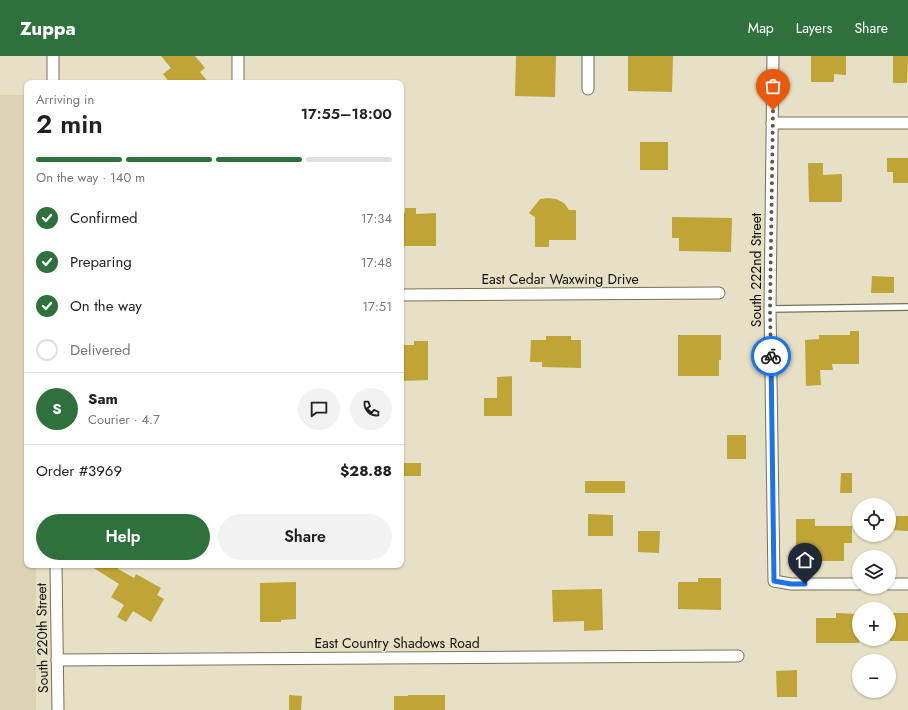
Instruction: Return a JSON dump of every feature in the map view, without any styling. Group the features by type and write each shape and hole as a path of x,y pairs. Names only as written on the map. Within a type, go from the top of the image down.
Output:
{"street":[{"path":"53,56 53,80"},
{"path":"238,56 238,80"},
{"path":"588,56 588,89"},
{"name":"South 222nd Street","path":"773,56 770,309 774,581 791,584 852,584"},
{"path":"772,123 908,123"},
{"name":"East Cedar Waxwing Drive","path":"404,295 719,293"},
{"name":"South 220th Street","path":"56,568 58,710"},
{"path":"896,584 908,584"},
{"name":"East Country Shadows Road","path":"57,660 738,656"}],"lane":[{"path":"770,309 908,307"}],"shaded area":[{"path":"0,95 24,95 24,568 36,568 36,710 0,710"}],"building":[{"path":"161,56 195,56 205,68 200,72 207,80 168,80 163,74 171,68"},
{"path":"516,56 556,56 555,97 515,96"},
{"path":"628,56 673,56 672,92 628,91"},
{"path":"811,56 846,56 846,75 834,74 834,82 811,82"},
{"path":"893,56 908,56 907,83 893,83"},
{"path":"640,142 668,142 668,170 640,170"},
{"path":"887,158 908,158 908,183 893,183 893,172 887,172"},
{"path":"808,163 823,163 823,175 842,174 842,202 809,202"},
{"path":"540,199 556,199 564,203 569,210 576,210 576,240 549,240 549,247 535,247 535,217 529,213"},
{"path":"405,208 416,208 416,214 436,213 436,246 404,246"},
{"path":"672,217 732,218 731,252 679,251 679,238 672,238"},
{"path":"872,276 894,277 894,293 871,293"},
{"path":"850,331 859,331 859,364 832,364 833,370 820,370 821,385 806,386 805,340 819,339 819,335 850,335"},
{"path":"678,335 721,335 721,360 719,360 719,376 678,376"},
{"path":"546,336 571,336 571,340 581,340 581,368 542,367 542,362 530,362 531,340 546,340"},
{"path":"414,341 428,341 428,380 404,381 404,345 414,345"},
{"path":"512,376 512,416 484,416 484,398 497,398 497,377"},
{"path":"727,435 746,435 746,459 727,459"},
{"path":"404,463 421,463 421,476 404,476"},
{"path":"841,473 852,473 852,493 840,493"},
{"path":"585,481 625,481 625,493 585,493"},
{"path":"588,514 613,515 613,536 588,536"},
{"path":"896,516 908,516 908,531 896,530"},
{"path":"796,519 815,519 815,526 852,526 852,543 844,543 844,561 820,561 820,558 796,558"},
{"path":"638,531 660,531 659,553 638,552"},
{"path":"94,568 118,568 134,578 136,574 161,588 157,595 164,599 151,622 133,611 126,622 117,617 124,605 111,597 119,584"},
{"path":"698,578 721,578 721,610 678,609 678,582 698,582"},
{"path":"296,582 296,619 281,620 281,622 260,622 260,583"},
{"path":"602,589 603,630 584,631 584,621 553,622 552,590"},
{"path":"836,613 852,614 852,643 816,643 816,618 836,618"},
{"path":"896,613 908,613 908,641 896,641"},
{"path":"797,670 797,697 777,697 776,671"},
{"path":"289,695 302,696 301,710 289,710"},
{"path":"445,695 445,710 394,710 394,696"}],"way so far":[{"path":"771,356 770,309 773,110"}],"route":[{"path":"771,356 774,581 791,584 805,584"}]}
